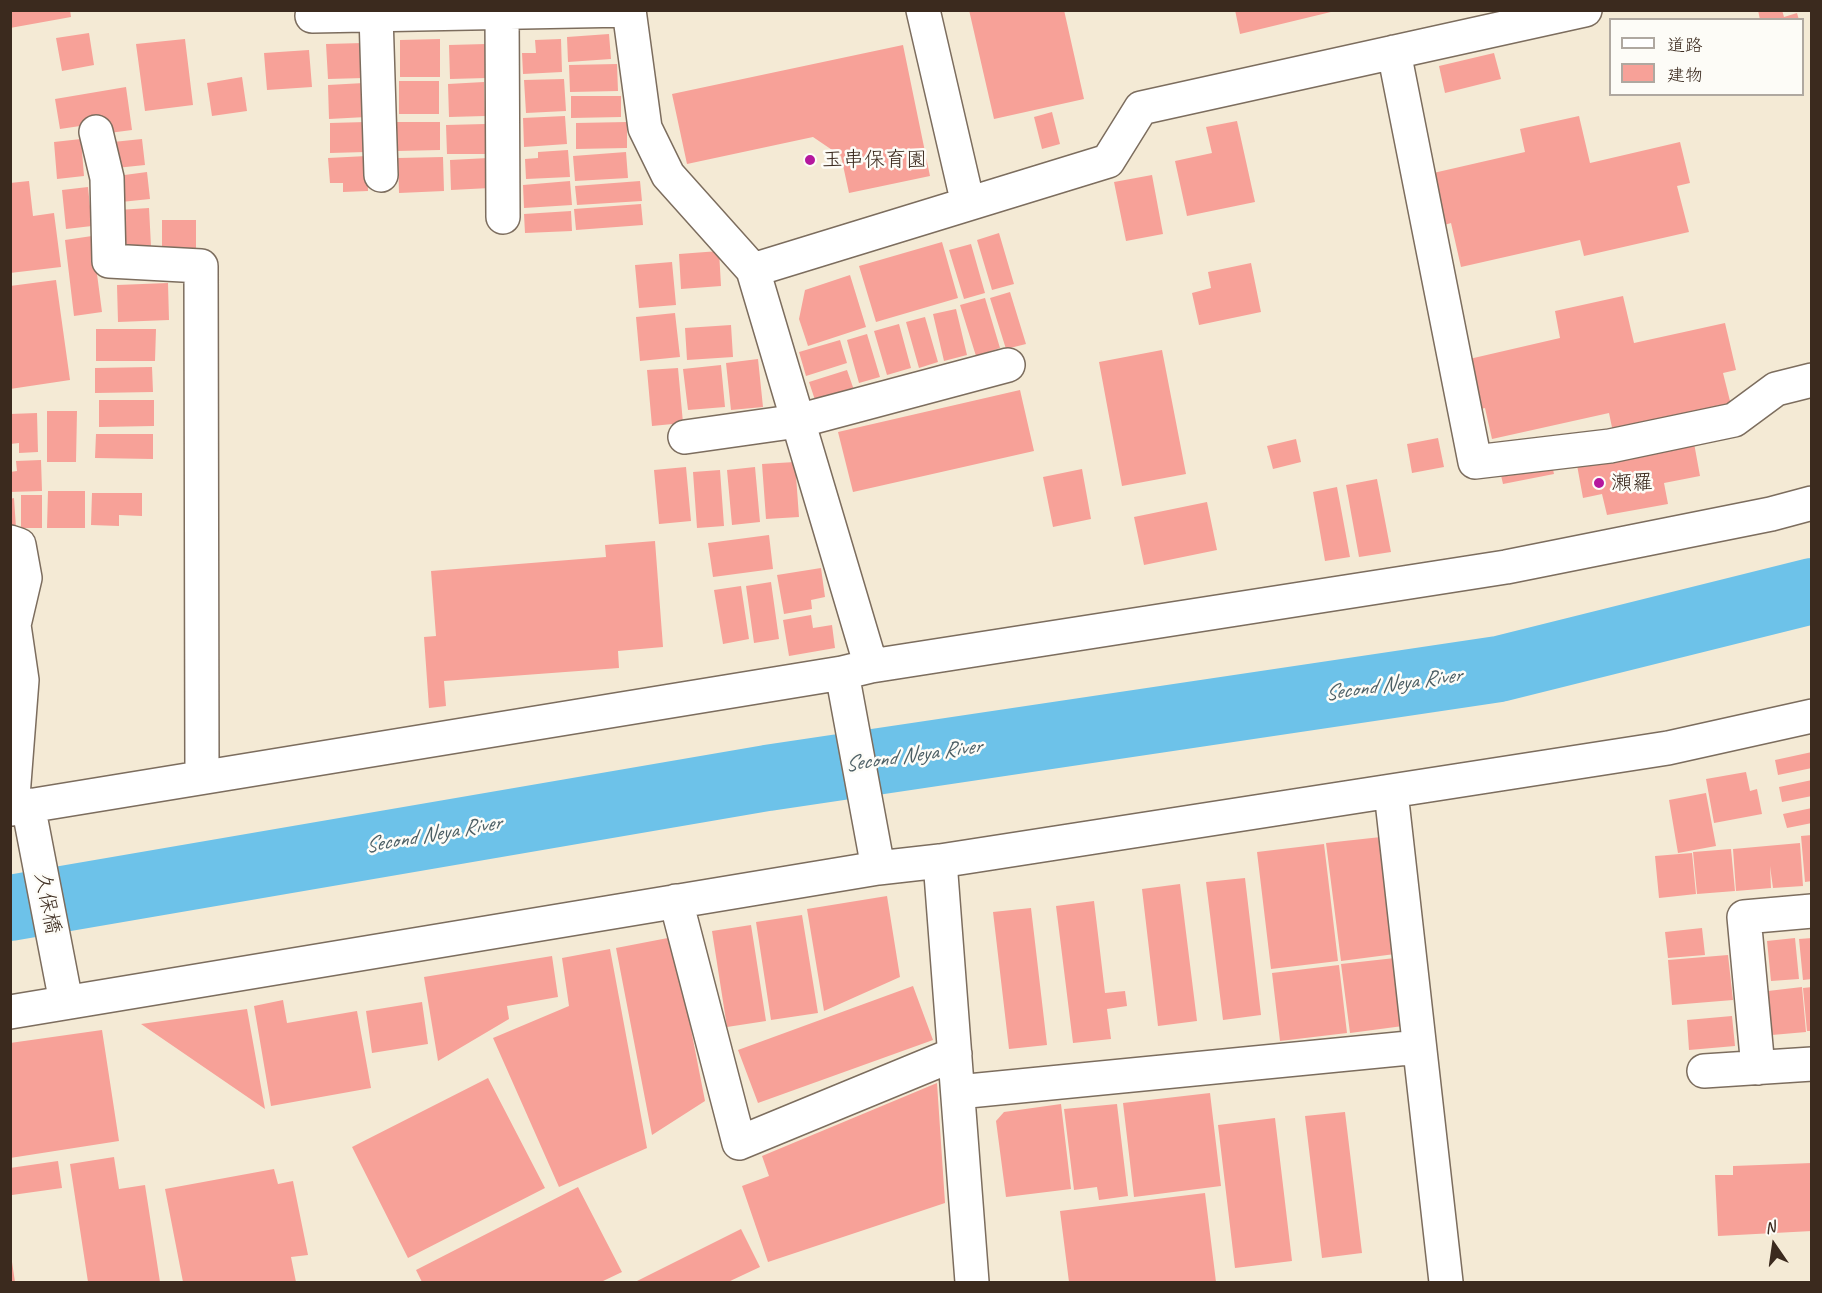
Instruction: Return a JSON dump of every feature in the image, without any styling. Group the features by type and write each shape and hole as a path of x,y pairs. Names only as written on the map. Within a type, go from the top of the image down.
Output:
{"street":[{"path":"312,16 629,10 645,128 668,175 753,270 798,421 856,670 878,868"},
{"path":"923,10 968,204"},
{"path":"753,270 1108,161 1141,108 1585,10"},
{"path":"502,13 503,217"},
{"path":"376,15 381,175"},
{"path":"1394,52 1475,462 1610,446 1734,420 1776,389 1812,380"},
{"path":"96,132 107,178 109,261 201,266 202,777"},
{"path":"685,437 798,421 1008,365"},
{"path":"17,808 856,670 1506,567 1771,514 1812,503"},
{"name":"久保橋","path":"10,542 19,545 25,578 14,625 22,680 17,808 66,1002"},
{"path":"10,1012 878,868 940,861 1668,748 1812,716"},
{"path":"1391,792 1446,1282"},
{"path":"940,861 972,1282"},
{"path":"676,902 739,1143 955,1054"},
{"path":"1758,1068 1744,917 1812,911"},
{"path":"958,1092 1419,1047"},
{"path":"1704,1071 1812,1064"}],"building":[{"path":"10,10 70,10 71,17 10,28"},
{"path":"969,10 1064,10 1084,99 994,119"},
{"path":"1235,10 1335,10 1335,11 1240,34"},
{"path":"1758,10 1782,10 1784,17 1797,13 1798,18 1760,18"},
{"path":"89,33 94,65 62,71 56,38"},
{"path":"609,34 611,59 568,62 567,37"},
{"path":"185,39 193,105 145,111 136,44"},
{"path":"440,39 440,77 400,77 400,40"},
{"path":"561,39 562,72 523,74 522,53 536,53 535,40"},
{"path":"363,43 364,78 328,79 326,44"},
{"path":"486,44 487,78 450,79 449,45"},
{"path":"903,45 930,176 849,193 841,156 813,137 687,164 672,94"},
{"path":"309,50 312,87 267,90 264,53"},
{"path":"1494,53 1501,79 1445,93 1439,66"},
{"path":"617,64 618,91 570,92 569,65"},
{"path":"242,77 247,111 212,116 207,83"},
{"path":"564,79 566,111 526,113 524,80"},
{"path":"399,81 439,81 439,114 399,114"},
{"path":"484,82 485,116 449,117 448,84"},
{"path":"364,83 366,117 329,119 328,85"},
{"path":"126,87 132,130 109,133 107,122 60,129 55,99"},
{"path":"571,96 621,96 621,117 571,118"},
{"path":"1052,112 1060,144 1042,149 1034,117"},
{"path":"565,116 567,144 524,147 523,118"},
{"path":"1579,116 1590,163 1680,142 1690,183 1677,186 1689,232 1584,256 1580,240 1461,267 1451,223 1441,226 1429,174 1525,152 1520,129"},
{"path":"1237,121 1255,202 1187,216 1175,161 1212,153 1206,127"},
{"path":"366,122 366,152 330,153 330,123"},
{"path":"397,122 440,122 440,150 397,151"},
{"path":"627,122 627,148 576,149 576,123"},
{"path":"485,124 486,154 447,154 446,125"},
{"path":"81,139 84,176 57,179 54,142"},
{"path":"142,139 145,165 116,168 113,142"},
{"path":"568,150 570,177 526,179 525,159 538,158 538,152"},
{"path":"626,152 628,178 575,181 573,156"},
{"path":"367,156 368,191 343,192 343,183 330,183 328,158"},
{"path":"443,157 444,191 399,193 398,158"},
{"path":"488,158 490,188 451,190 450,160"},
{"path":"147,172 150,199 121,202 117,176"},
{"path":"1152,175 1163,234 1126,241 1114,182"},
{"path":"29,181 33,216 54,213 61,267 10,273 10,183"},
{"path":"570,181 572,205 524,208 523,185"},
{"path":"640,181 642,201 577,205 575,186"},
{"path":"88,187 92,226 66,229 62,190"},
{"path":"641,204 643,225 576,230 574,209"},
{"path":"149,208 151,246 120,248 118,210"},
{"path":"571,211 572,231 525,233 524,214"},
{"path":"162,220 196,220 196,250 162,250"},
{"path":"999,233 1014,284 992,290 977,240"},
{"path":"92,236 102,312 74,316 65,240"},
{"path":"942,242 958,298 876,322 859,266"},
{"path":"971,244 985,293 964,299 949,250"},
{"path":"719,251 721,286 681,289 679,254"},
{"path":"672,262 676,305 639,308 635,265"},
{"path":"1251,263 1261,312 1199,325 1192,293 1211,288 1208,272"},
{"path":"850,275 866,327 808,346 799,319 805,290"},
{"path":"56,280 70,380 10,389 10,286"},
{"path":"168,283 169,320 118,322 117,285"},
{"path":"1010,292 1026,344 1006,349 990,298"},
{"path":"1623,296 1634,343 1725,323 1736,370 1723,373 1732,409 1614,437 1609,413 1492,439 1485,408 1476,410 1465,360 1560,338 1555,311"},
{"path":"985,298 1000,348 976,356 960,305"},
{"path":"956,309 967,355 944,361 933,314"},
{"path":"675,313 680,357 640,361 636,317"},
{"path":"925,317 938,362 919,368 906,322"},
{"path":"899,324 911,368 887,375 874,331"},
{"path":"731,325 733,357 687,360 685,328"},
{"path":"96,329 156,329 155,361 96,361"},
{"path":"867,334 880,377 859,383 847,340"},
{"path":"840,340 847,363 806,376 799,352"},
{"path":"1162,350 1186,474 1122,486 1099,362"},
{"path":"758,359 763,407 731,410 726,363"},
{"path":"721,365 725,407 688,410 683,369"},
{"path":"152,367 153,392 95,393 95,368"},
{"path":"678,368 683,423 652,426 647,370"},
{"path":"847,370 855,393 817,406 809,382"},
{"path":"1020,390 1034,451 853,492 838,432"},
{"path":"99,400 154,400 154,426 99,427"},
{"path":"47,411 77,411 76,462 47,462"},
{"path":"37,413 38,452 19,453 19,443 10,444 10,414"},
{"path":"96,434 153,434 153,459 95,458"},
{"path":"1438,438 1444,467 1412,473 1407,444"},
{"path":"1296,439 1301,462 1273,469 1267,446"},
{"path":"1694,443 1700,476 1664,483 1668,504 1607,515 1602,494 1583,498 1577,465"},
{"path":"1550,456 1554,474 1503,484 1499,467"},
{"path":"41,460 42,491 10,492 10,472 17,471 16,461"},
{"path":"795,462 799,517 766,519 762,464"},
{"path":"686,467 691,521 659,524 654,470"},
{"path":"755,467 760,522 732,525 727,470"},
{"path":"1082,469 1091,519 1053,527 1043,477"},
{"path":"720,470 724,526 697,528 693,472"},
{"path":"1377,479 1391,552 1359,557 1346,485"},
{"path":"1337,487 1350,557 1325,561 1313,492"},
{"path":"48,491 85,491 85,528 47,528"},
{"path":"92,493 142,493 142,516 119,515 119,526 91,525"},
{"path":"21,495 42,495 42,528 21,528"},
{"path":"14,498 16,528 10,528 10,499"},
{"path":"1207,502 1217,550 1144,565 1134,517"},
{"path":"769,535 773,569 713,577 708,543"},
{"path":"655,541 663,647 618,651 619,668 444,681 446,706 429,708 424,637 436,636 431,571 606,557 605,545"},
{"path":"821,568 825,597 811,600 812,609 784,614 777,575"},
{"path":"771,582 779,639 754,643 746,586"},
{"path":"741,586 749,639 723,644 714,590"},
{"path":"811,615 813,628 832,625 835,648 789,656 783,620"},
{"path":"1812,752 1812,768 1778,775 1775,760"},
{"path":"1746,772 1750,791 1757,789 1762,814 1714,823 1706,779"},
{"path":"1812,780 1812,796 1782,802 1779,787"},
{"path":"1706,793 1716,846 1678,853 1669,800"},
{"path":"1812,808 1812,823 1787,828 1783,814"},
{"path":"1812,835 1812,881 1805,882 1801,836"},
{"path":"1381,837 1395,954 1341,961 1326,843"},
{"path":"1800,843 1803,886 1773,888 1770,866 1771,888 1736,891 1733,849"},
{"path":"1324,844 1338,961 1271,969 1257,852"},
{"path":"1731,849 1735,891 1697,894 1693,852"},
{"path":"1692,853 1696,894 1659,898 1655,856"},
{"path":"1245,878 1261,1015 1223,1020 1206,882"},
{"path":"1180,884 1197,1021 1158,1026 1142,889"},
{"path":"887,896 900,977 824,1011 807,909"},
{"path":"1094,901 1105,993 1125,991 1127,1006 1107,1009 1111,1039 1073,1043 1056,906"},
{"path":"1031,908 1047,1045 1009,1049 993,912"},
{"path":"802,915 818,1013 771,1020 756,922"},
{"path":"751,925 766,1021 727,1027 712,931"},
{"path":"1702,928 1705,955 1668,958 1665,932"},
{"path":"673,937 705,1101 652,1135 616,948"},
{"path":"1795,938 1799,979 1771,981 1767,941"},
{"path":"1812,938 1812,979 1803,980 1799,939"},
{"path":"610,949 647,1148 559,1187 493,1038 569,1006 562,958"},
{"path":"1728,955 1733,1000 1672,1005 1668,960"},
{"path":"552,956 558,997 507,1006 509,1019 438,1061 424,977"},
{"path":"1395,958 1403,1026 1350,1033 1341,964"},
{"path":"1339,965 1347,1033 1280,1041 1272,973"},
{"path":"913,986 933,1040 758,1103 738,1050"},
{"path":"1802,987 1806,1032 1772,1035 1768,991"},
{"path":"1812,987 1812,1031 1807,1031 1803,988"},
{"path":"283,1000 287,1023 357,1011 371,1088 271,1106 254,1006"},
{"path":"422,1002 428,1044 372,1053 366,1011"},
{"path":"247,1009 265,1109 141,1024"},
{"path":"1732,1016 1735,1046 1689,1050 1687,1020"},
{"path":"102,1030 119,1141 10,1158 10,1043"},
{"path":"488,1078 545,1188 408,1258 352,1147"},
{"path":"937,1083 945,1203 768,1262 742,1186 769,1176 762,1156"},
{"path":"1210,1093 1221,1186 1134,1197 1123,1103"},
{"path":"1061,1104 1071,1189 1006,1197 996,1121 1004,1112"},
{"path":"1117,1104 1128,1196 1099,1200 1097,1187 1074,1190 1064,1109"},
{"path":"1345,1112 1362,1253 1322,1258 1305,1116"},
{"path":"1275,1118 1292,1261 1235,1268 1218,1125"},
{"path":"114,1157 119,1189 145,1185 160,1282 88,1282 70,1164"},
{"path":"58,1161 62,1188 12,1195 10,1168"},
{"path":"1812,1163 1812,1231 1718,1236 1715,1175 1733,1175 1733,1166"},
{"path":"274,1169 278,1184 293,1181 308,1255 291,1257 296,1282 183,1282 165,1189"},
{"path":"578,1187 622,1272 601,1282 422,1282 416,1270"},
{"path":"1205,1193 1216,1282 1069,1282 1060,1211"},
{"path":"741,1229 760,1267 728,1282 635,1282"},
{"path":"10,1262 12,1262 15,1282 10,1282"}],"waterway":[{"name":"Second Neya River","path":"10,908 767,778 1499,669 1812,591"}],"place":[{"name":"玉串保育園","path":"810,160"},
{"name":"瀬羅","path":"1599,483"}]}
